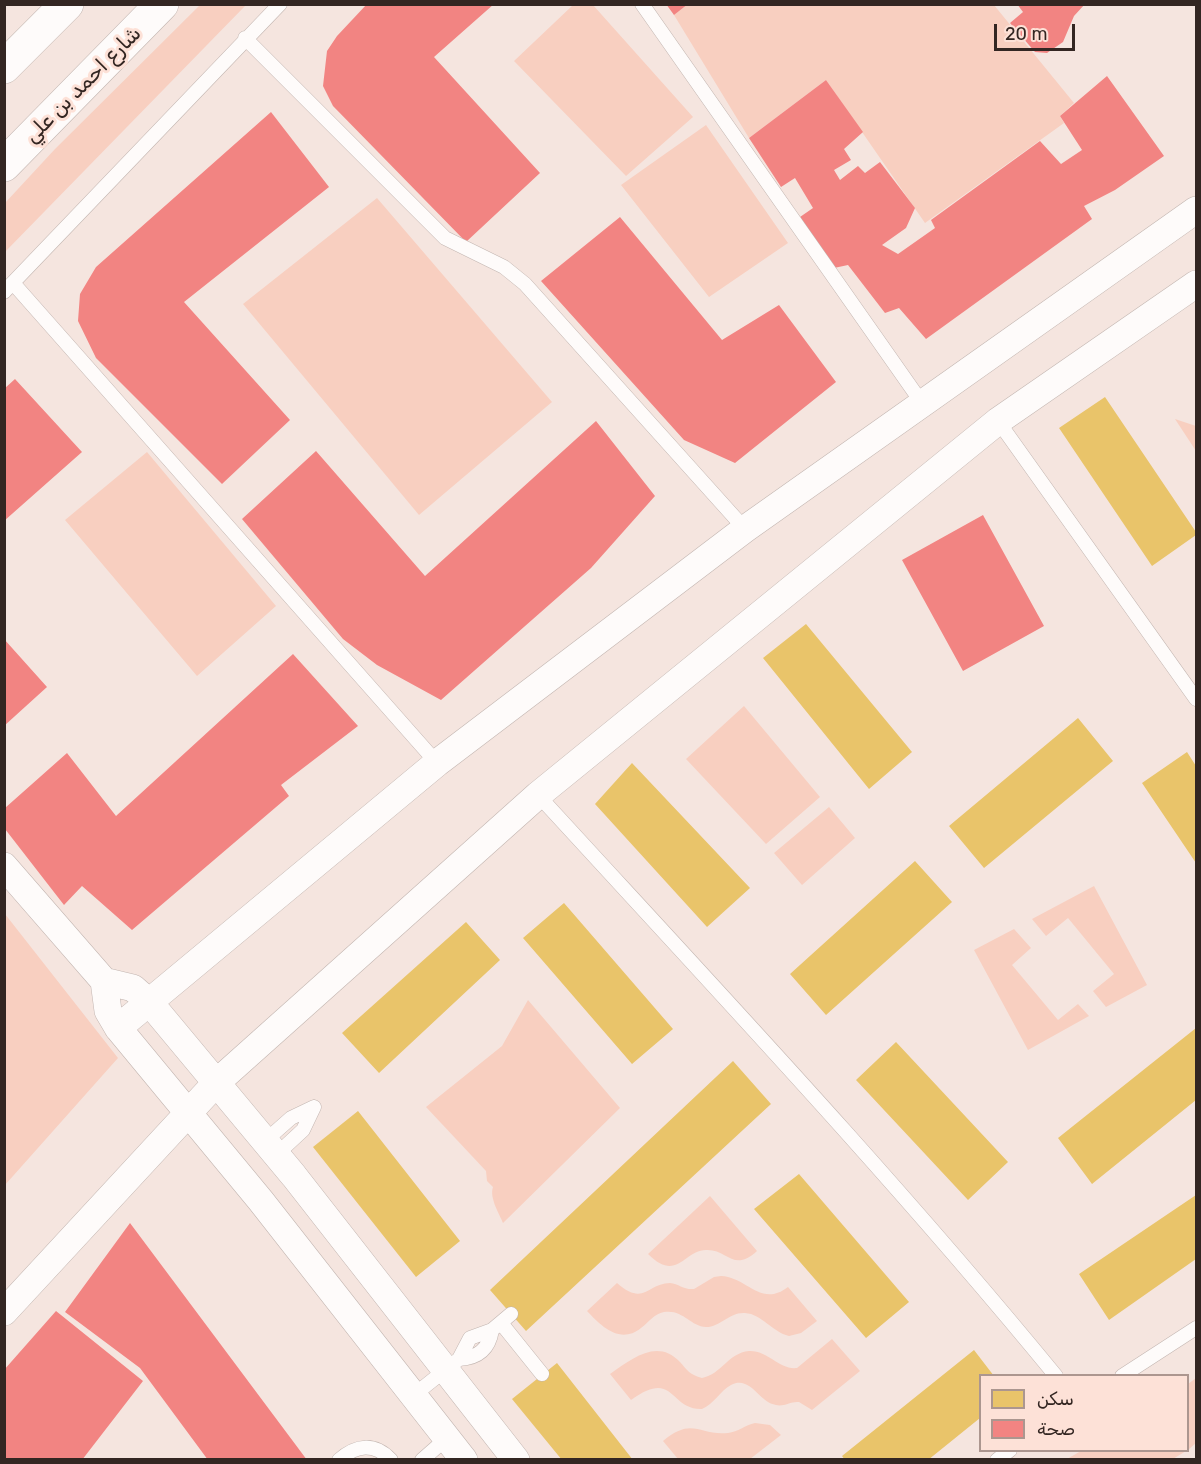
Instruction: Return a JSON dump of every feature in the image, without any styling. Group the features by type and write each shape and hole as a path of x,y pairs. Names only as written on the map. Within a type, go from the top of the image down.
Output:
{"main road":[{"path":"4,67 67,4"},
{"name":"شارع احمد بن علي","path":"4,165 162,4"}],"street":[{"path":"118,1028 437,763 745,529 1197,210"},
{"path":"4,1312 216,1083 538,795 998,421 1197,284"},
{"path":"4,866 104,981 108,1011 118,1028 188,1112 464,1460"},
{"path":"104,981 133,988 150,1003 452,1364 516,1460"}],"lane":[{"path":"280,4 9,287 437,763"},
{"path":"642,4 921,404"},
{"path":"245,38 440,234 457,246 504,267 525,284 745,529"},
{"path":"998,421 1197,699"},
{"path":"538,795 986,1290 1054,1374"},
{"path":"414,1395 452,1364 470,1338 501,1323 542,1374"},
{"path":"1125,1374 1197,1328"},
{"path":"422,1460 447,1438"},
{"path":"339,1460 350,1450 369,1447 379,1450 391,1460"}],"shaded area":[{"path":"201,4 246,5 5,252 5,203 55,149"},
{"path":"688,4 994,5 1074,103 1060,116 1064,123 925,223 826,80 749,138 674,15"},
{"path":"573,5 593,5 693,117 626,176 514,61"},
{"path":"706,125 788,243 709,297 621,185"},
{"path":"377,198 552,402 419,515 243,304"},
{"path":"1175,419 1196,426 1196,451"},
{"path":"147,452 276,606 197,676 65,520"},
{"path":"744,706 820,797 766,844 686,759"},
{"path":"829,807 855,838 802,885 774,853"},
{"path":"1094,886 1147,985 1106,1007 1093,991 1114,974 1068,918 1046,936 1032,919"},
{"path":"5,914 118,1058 5,1185"},
{"path":"1014,929 1031,948 1012,965 1058,1020 1078,1004 1089,1016 1028,1050 974,950"},
{"path":"528,1000 620,1108 503,1223 494,1201 493,1187 487,1181 486,1171 426,1107 502,1046"},
{"path":"710,1196 757,1251 742,1260 736,1260 714,1251 698,1251 680,1263 666,1266 648,1254"},
{"path":"721,1276 739,1281 762,1293 778,1293 788,1287 817,1321 801,1333 789,1336 751,1314 739,1313 716,1325 706,1327 695,1324 676,1313 664,1312 654,1316 633,1333 626,1335 611,1332 587,1311 617,1283 626,1290 640,1294 656,1286 670,1283 694,1289 714,1277"},
{"path":"832,1339 860,1371 812,1410 799,1402 785,1405 770,1403 750,1386 738,1383 731,1385 702,1409 691,1408 683,1404 664,1389 656,1388 645,1391 631,1400 610,1374 636,1357 654,1351 671,1355 689,1372 702,1378 709,1376 736,1356 749,1351 762,1354 785,1366 797,1368"},
{"path":"1196,1378 1196,1443 1189,1449 1189,1383"},
{"path":"755,1423 770,1425 781,1435 750,1459 678,1459 663,1441 689,1428 728,1433"},
{"path":"1079,1452 1184,1452 1173,1459 1067,1459"}],"building: سكن":[{"path":"1105,397 1196,532 1196,535 1152,566 1059,428"},
{"path":"806,624 912,752 869,789 763,658"},
{"path":"1078,718 1113,761 984,868 949,826"},
{"path":"1187,752 1196,766 1196,863 1142,783"},
{"path":"632,763 750,888 707,927 595,804"},
{"path":"915,861 952,902 826,1015 790,974"},
{"path":"564,903 673,1029 632,1064 523,938"},
{"path":"466,922 500,960 379,1073 342,1033"},
{"path":"1196,1028 1196,1100 1092,1184 1058,1138"},
{"path":"896,1042 1008,1162 968,1200 856,1080"},
{"path":"733,1061 771,1104 526,1331 490,1290"},
{"path":"358,1111 460,1241 416,1277 313,1147"},
{"path":"799,1174 909,1302 866,1338 754,1209"},
{"path":"1196,1195 1196,1259 1109,1320 1079,1274"},
{"path":"974,1350 992,1374 979,1374 979,1419 928,1460 845,1460 842,1456"},
{"path":"557,1363 633,1460 562,1460 512,1399"}],"building: صحة":[{"path":"367,4 494,4 434,57 540,173 466,242 333,106 323,86 327,51 337,36"},
{"path":"666,4 688,4 674,15"},
{"path":"1017,4 1085,4 1074,16 1063,42 1047,53 1035,52 1010,23 1023,12"},
{"path":"1107,76 1164,156 1115,190 1084,206 1092,219 926,339 899,308 885,313 848,265 834,268 800,217 813,208 795,178 781,187 749,138 826,80 863,132 844,149 851,160 834,170 840,180 858,166 865,173 880,162 915,208 906,228 882,245 898,254 935,228 931,220 1040,141 1061,164 1082,150 1060,116"},
{"path":"271,112 329,187 184,302 290,420 222,484 96,358 78,321 80,294 96,267"},
{"path":"620,217 722,340 779,305 836,382 735,463 684,440 541,281"},
{"path":"15,379 82,452 4,521 4,389"},
{"path":"596,421 655,496 591,568 441,700 377,665 343,639 242,519 316,451 425,576"},
{"path":"983,515 1044,626 963,671 902,560"},
{"path":"4,639 47,687 4,726"},
{"path":"293,654 358,726 281,785 289,796 132,930 82,886 64,905 5,829 5,808 67,753 116,816"},
{"path":"130,1223 307,1460 208,1460 140,1368 65,1312"},
{"path":"56,1311 143,1381 82,1460 4,1460 4,1370"}]}
